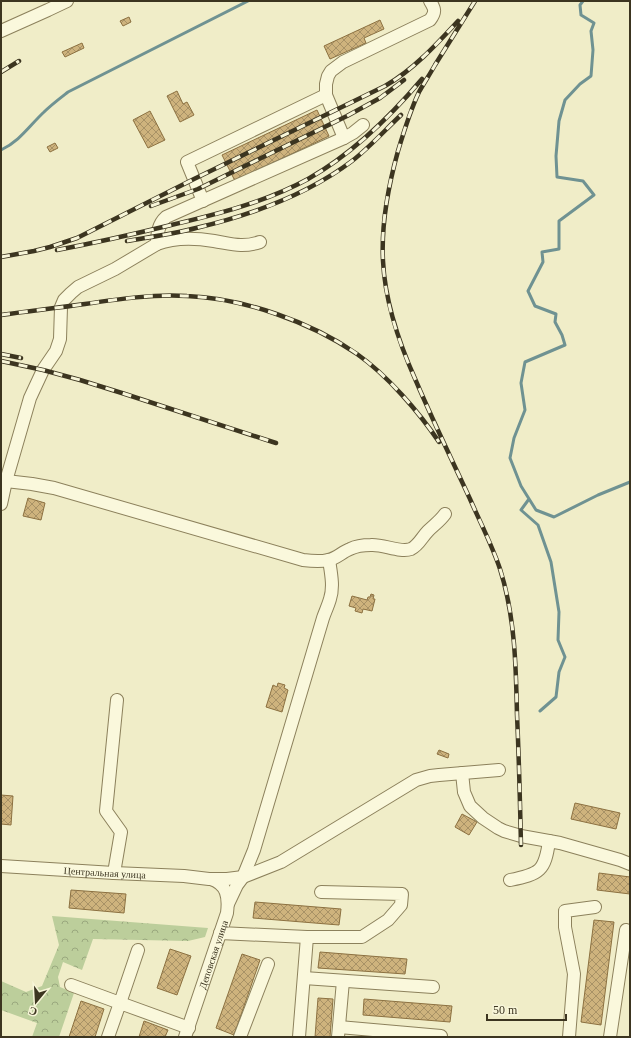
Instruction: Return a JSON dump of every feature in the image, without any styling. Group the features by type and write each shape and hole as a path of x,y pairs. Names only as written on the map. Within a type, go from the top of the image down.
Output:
{"street":[{"path":"1,31 67,1"},
{"path":"344,138 326,95 326,84 331,71 343,62 430,20 433,16 434,7 430,1"},
{"path":"203,201 187,162 326,95"},
{"path":"158,244 160,223 166,217 344,138 363,125"},
{"path":"1,504 6,481 30,398 43,370 56,350 60,339 61,307 64,300 78,287 115,269 158,244 170,240 212,241 240,246 260,242"},
{"path":"6,481 54,488 303,560 313,561 329,560 340,556 350,549 368,545 382,545 402,550 410,549 420,542 427,532 440,521 445,514"},
{"name":"Деповская улица","path":"187,1032 227,913 228,904 243,877 254,850 322,618 330,599 332,590 329,560"},
{"path":"114,873 121,832 106,811 117,700"},
{"name":"Центральная улица","path":"1,866 184,876 210,879 243,877 281,862 416,780 430,776 499,770"},
{"path":"462,773 464,792 470,806 483,818 504,831 607,856 630,864"},
{"path":"510,880 526,877 539,871 545,860 549,841"},
{"path":"210,879 218,881 223,886 226,891 228,904"},
{"path":"220,933 307,937 362,937 388,920 401,905 402,894 321,892"},
{"path":"569,1037 574,974 565,927 565,911 595,907"},
{"path":"610,1037 626,930"},
{"path":"299,1037 307,937"},
{"path":"108,1037 138,950"},
{"path":"240,1037 268,964"},
{"path":"304,978 434,987"},
{"path":"343,981 338,1032 441,1036"},
{"path":"71,984 187,1032"}],"green space":[{"path":"52,916 208,928 205,937 188,941 93,939 82,970 63,962 58,977 60,987 74,993 59,1037 32,1037 37,1023 1,1010 1,981 26,992 42,986 59,945"}],"building":[{"path":"129,17 131,22 123,26 120,21"},
{"path":"380,20 384,29 364,38 366,43 330,59 324,46"},
{"path":"82,43 84,48 65,57 62,52"},
{"path":"177,91 183,104 187,102 194,115 180,122 167,96"},
{"path":"317,110 329,136 235,181 222,155"},
{"path":"150,111 165,140 148,148 133,120"},
{"path":"55,143 58,148 50,152 47,147"},
{"path":"28,498 45,503 41,520 23,516"},
{"path":"371,594 374,595 373,599 375,599 372,611 363,609 362,613 355,611 356,608 349,606 352,596 367,600"},
{"path":"278,683 285,685 284,688 288,690 282,712 266,707 273,685 277,687"},
{"path":"439,750 449,754 448,758 437,754"},
{"path":"1,795 13,796 11,825 1,824"},
{"path":"575,803 620,813 616,829 571,819"},
{"path":"462,814 477,822 469,835 455,827"},
{"path":"599,873 630,877 630,894 597,890"},
{"path":"71,890 126,894 124,913 69,908"},
{"path":"255,902 341,909 339,925 253,918"},
{"path":"594,920 614,922 601,1025 581,1022"},
{"path":"170,949 191,956 177,995 157,988"},
{"path":"320,952 407,959 405,974 318,968"},
{"path":"242,954 260,960 234,1035 216,1028"},
{"path":"318,998 333,999 330,1037 315,1037"},
{"path":"364,999 452,1006 450,1022 363,1015"},
{"path":"81,1001 104,1009 95,1037 69,1037"},
{"path":"144,1021 168,1030 165,1037 139,1037"}],"waterway":[{"path":"1,150 19,138 47,109 68,92 248,1"},
{"path":"583,1 580,5 581,15 594,23 591,31 593,50 591,76 580,84 565,100 559,121 556,156 557,177 583,181 594,195 559,221 559,249 542,252 543,262 528,291 535,306 556,314 555,322 562,335 565,345 525,362 521,383 525,410 514,438 510,458 521,486 536,510 554,517 598,495 630,482"},
{"path":"529,499 521,510 538,525 551,562 559,612 558,640 565,657 559,672 556,697 540,711"}],"railway":[{"path":"475,1 421,89 410,114 398,151 388,192 384,219 383,261 384,277 390,307 404,352 429,411 490,542 505,587 514,641 521,845"},
{"path":"1,257 34,251 77,238 385,86 415,65 458,21"},
{"path":"1,72 19,61"},
{"path":"57,250 126,236 221,213 274,195 308,179 355,147 396,108 422,79"},
{"path":"151,206 198,189 347,116 380,98 404,80"},
{"path":"127,241 179,232 217,223 258,210 297,194 335,173 352,161 401,115"},
{"path":"1,315 149,296 187,296 208,298 231,301 253,307 298,322 339,342 357,354 380,372 391,383 422,419 439,442"},
{"path":"1,354 21,358"},
{"path":"1,361 80,380 276,443"}]}
